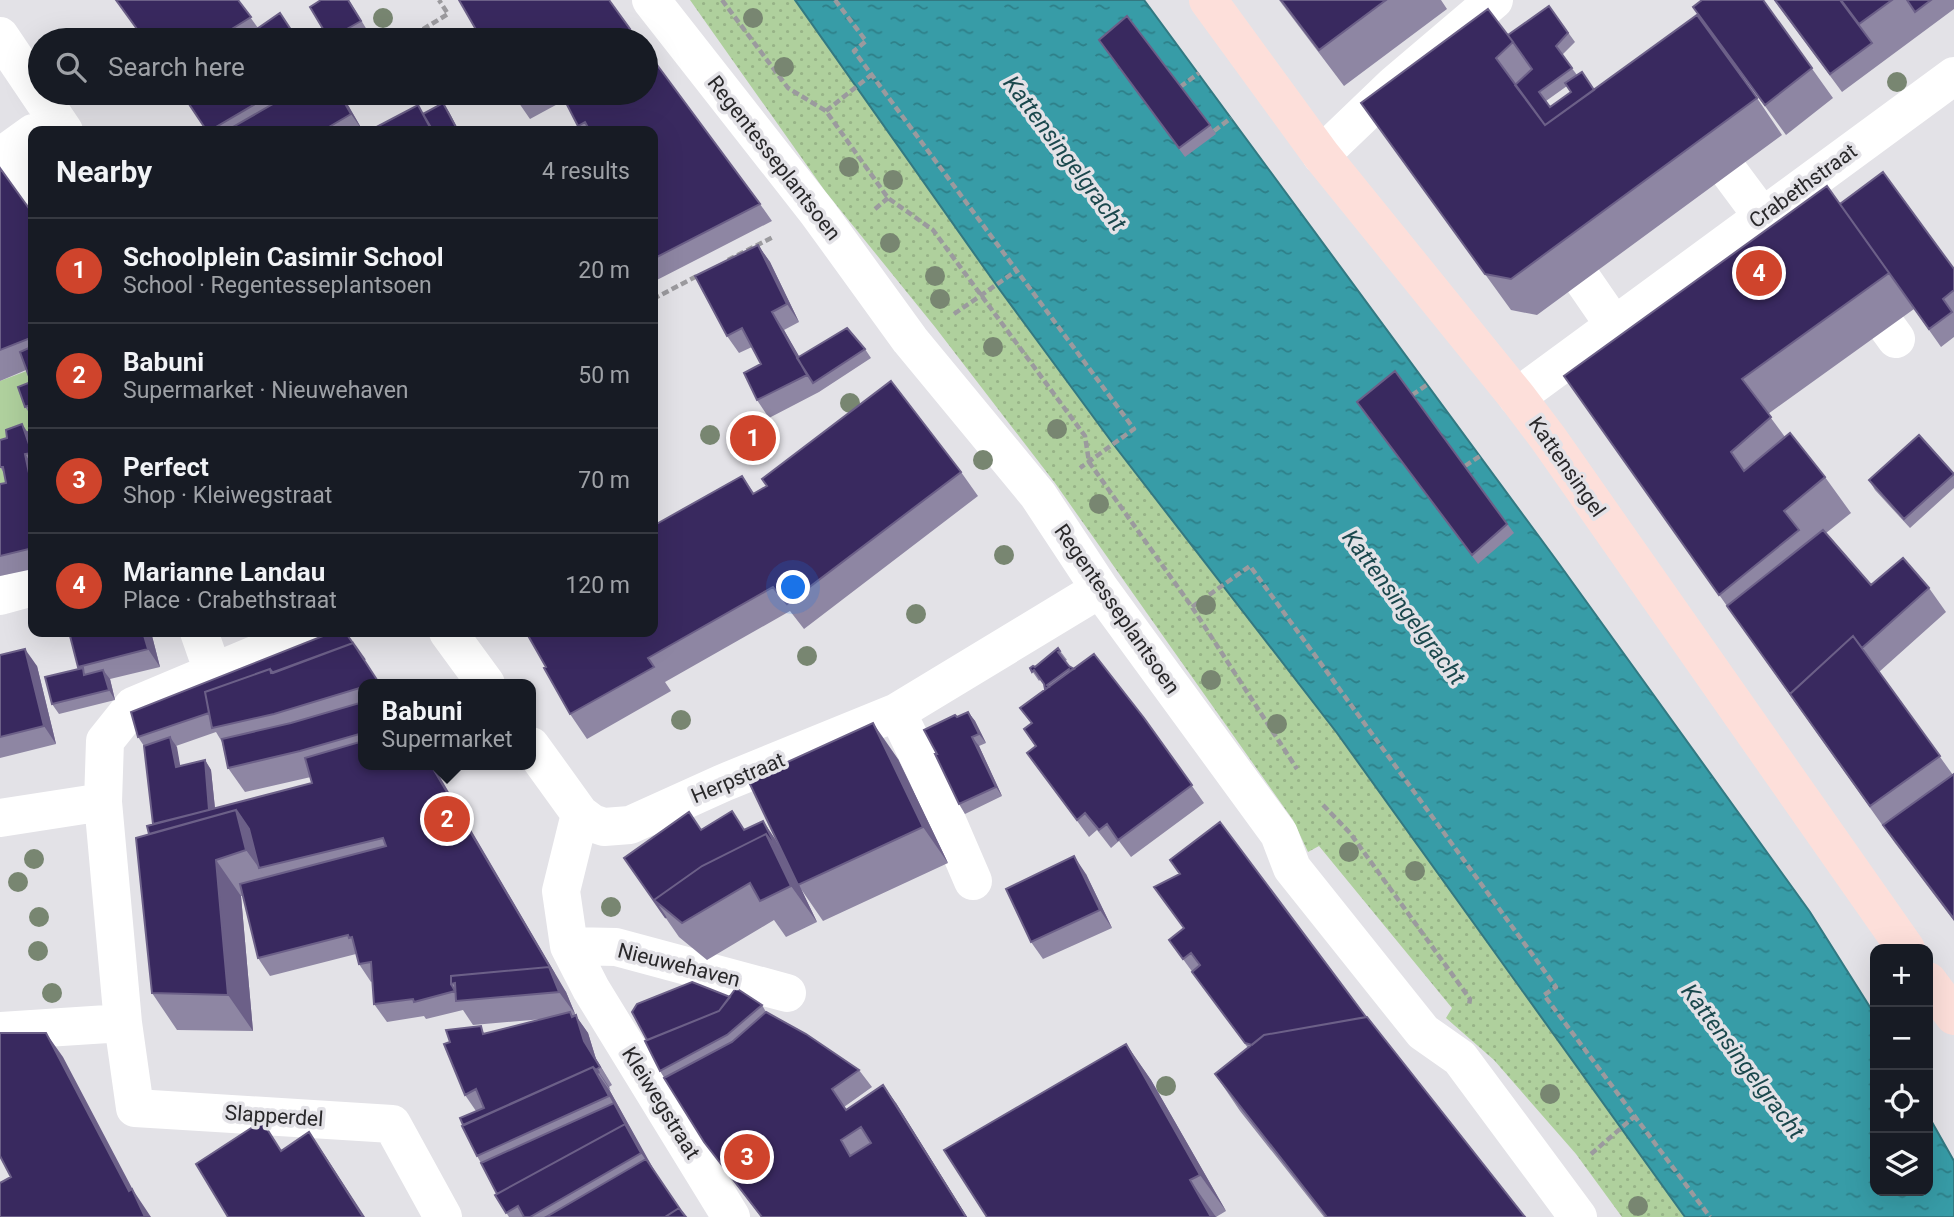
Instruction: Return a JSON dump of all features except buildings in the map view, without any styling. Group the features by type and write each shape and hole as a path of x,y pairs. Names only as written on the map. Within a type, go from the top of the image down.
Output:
{"main road":[{"name":"Kattensingel","path":"1208,0 1321,155 1517,397 1902,944"},
{"path":"1933,988 1954,1016"}],"street":[{"name":"Regentesseplantsoen","path":"651,0 818,214 910,340 1038,495 1100,589 1279,834 1292,869 1423,1032 1461,1058 1578,1217"},
{"path":"1321,155 1394,85 1494,0"},
{"path":"0,36 28,91"},
{"name":"Crabethstraat","path":"1517,397 1614,325 1789,211 1954,76"},
{"path":"35,105 46,126"},
{"path":"16,174 28,156"},
{"path":"1730,173 1789,211"},
{"path":"1583,280 1614,325"},
{"path":"0,596 28,588"},
{"name":"Herpstraat","path":"580,814 592,823 604,827 630,825 723,783 897,712 1100,589"},
{"path":"200,637 213,672"},
{"name":"Slapperdel","path":"297,637 134,706 105,741 103,802 123,1023 135,1108 392,1124 443,1217"},
{"path":"452,637 482,679"},
{"path":"897,712 973,881"},
{"path":"536,754 580,814 561,891 569,946"},
{"path":"0,818 103,802"},
{"name":"Kleiwegstraat","path":"569,946 591,989 731,1217"},
{"name":"Nieuwehaven","path":"569,946 616,947 787,993"},
{"path":"0,1031 123,1023"}],"path":[{"path":"425,28 448,14 439,0"},
{"path":"722,0 788,88 826,111 888,198 933,230 1086,436 1089,461 1192,607 1301,775"},
{"path":"835,0 866,41 854,51 1134,429 1114,445"},
{"path":"1180,87 1199,73"},
{"path":"826,111 871,75"},
{"path":"1214,131 1232,117"},
{"path":"723,262 818,214"},
{"path":"997,286 1016,271"},
{"path":"658,296 700,274"},
{"path":"1412,395 1428,384"},
{"path":"1465,466 1480,456"},
{"path":"1192,607 1250,566 1556,987 1544,995 1710,1217"},
{"path":"1316,797 1350,833 1469,999 1461,1058"},
{"path":"1621,1127 1635,1116"}],"green space":[{"path":"690,0 795,0 997,286 1114,445 1337,733 1685,1217 1622,1217 1576,1154 1494,1060 1446,1018 1452,1008 1319,846 1308,852 1293,820 1055,483 935,327 825,191"},
{"path":"28,370 28,457 0,506 0,381"}],"water":[{"name":"Kattensingelgracht","path":"795,0 1144,0 1557,561 1810,912 1870,1007 1870,1196 1933,1196 1933,1124 1954,1161 1954,1217 1685,1217 1337,733 1114,445 997,286"}],"place":[{"name":"Marianne Landau","path":"1759,273"},
{"name":"Schoolplein Casimir School","path":"753,438"},
{"name":"Babuni","path":"447,819"},
{"name":"Perfect","path":"747,1157"}]}
